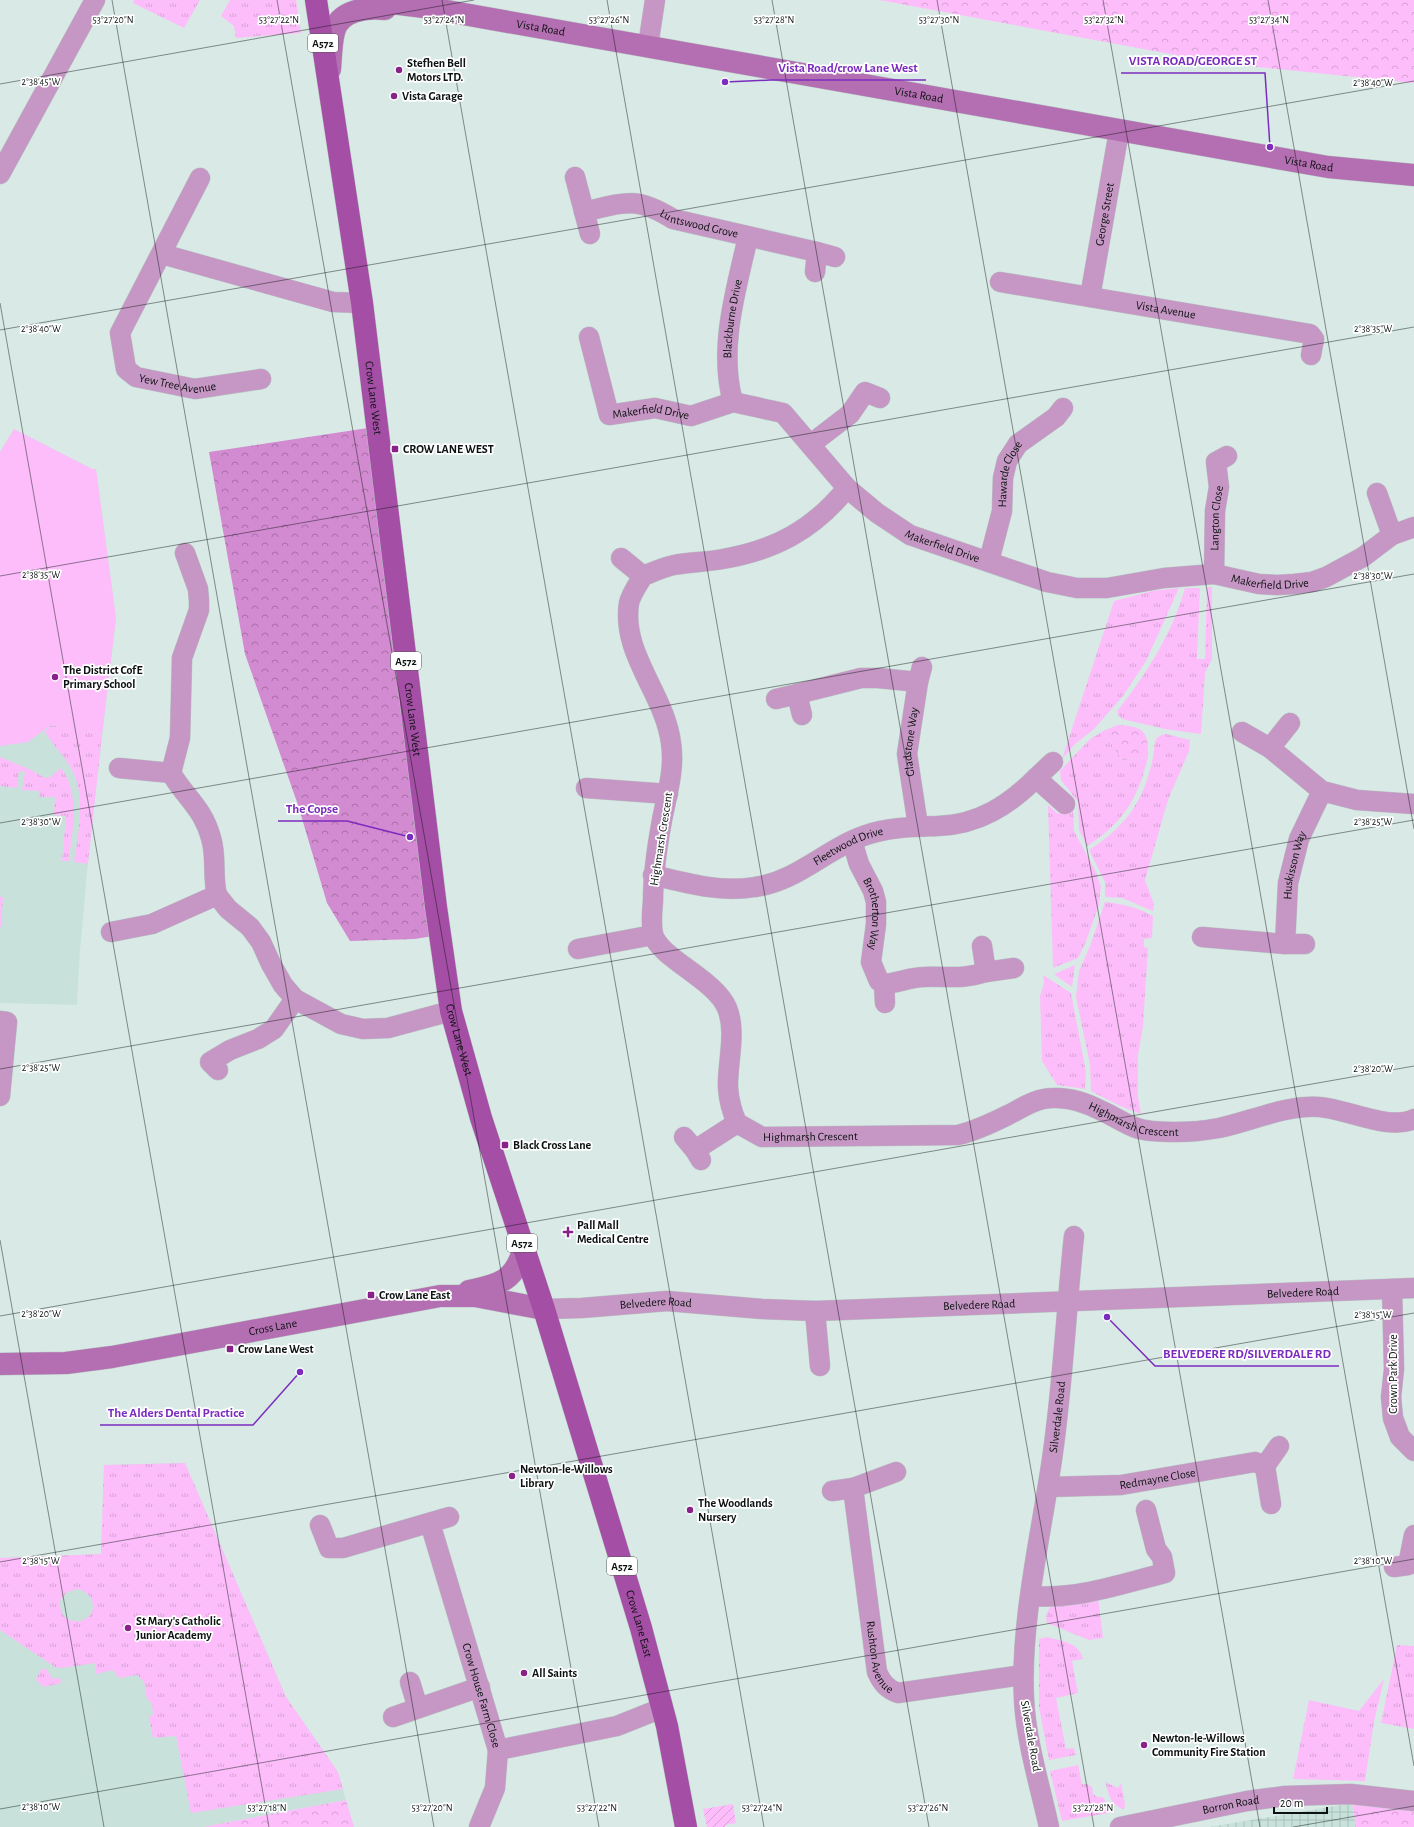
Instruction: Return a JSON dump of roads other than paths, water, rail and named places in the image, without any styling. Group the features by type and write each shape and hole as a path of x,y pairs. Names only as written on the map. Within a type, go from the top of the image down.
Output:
{"main road":[{"name":"Crow Lane West","path":"316,0 362,302 436,907 451,1011 481,1118 544,1309"},
{"name":"Vista Road","path":"367,0 416,3 1119,131 1328,167 1414,175"},
{"path":"329,86 334,31 338,22 364,8 398,10 416,3"},
{"path":"440,1296 489,1287 498,1283 515,1271 520,1262 524,1247"},
{"name":"Cross Lane","path":"0,1364 66,1363 112,1357 440,1296 475,1296 544,1309"},
{"name":"Crow Lane East","path":"544,1309 636,1613 662,1708 686,1827"}],"street":[{"path":"0,174 95,0"},
{"path":"648,46 655,0"},
{"name":"George Street","path":"1090,297 1119,131"},
{"path":"575,177 590,234"},
{"name":"Yew Tree Avenue","path":"200,178 120,333 126,369 136,377 195,389 261,379"},
{"name":"Luntswood Grove","path":"584,212 635,202 653,207 673,219 826,254 815,272"},
{"name":"Blackburne Drive","path":"733,402 729,388 727,346 748,237"},
{"path":"162,254 333,302 362,302"},
{"name":"Vista Avenue","path":"1000,282 1310,334 1314,339 1311,355"},
{"name":"Makerfield Drive","path":"589,337 609,415 655,408 691,416 733,402 783,413 811,444 846,488 877,513 910,535 1047,582 1077,588 1107,588 1164,578 1214,574 1259,584 1277,585 1312,582 1326,577 1363,557 1392,535 1414,527"},
{"path":"811,444 850,414 866,391"},
{"name":"Hawarde Close","path":"989,561 1002,511 1003,478 1007,460 1018,444 1056,417 1063,407"},
{"name":"Langton Close","path":"1214,574 1215,511 1219,486 1216,461"},
{"path":"621,558 643,576 674,565 723,559 760,551 784,541 804,529 820,517 846,488"},
{"path":"1377,493 1392,535"},
{"path":"185,550 198,589 199,610 182,658 180,738 171,773 178,784 193,801 205,820 215,855 214,884 217,895 228,909 250,927 261,942 283,985 295,999 341,1024 363,1029 388,1028 451,1011"},
{"name":"Highmarsh Crescent","path":"643,576 630,601 629,616 639,662 662,711 670,733 672,770 653,876 653,935"},
{"name":"Gladstone Way","path":"776,699 861,678 920,675 906,754 918,826"},
{"path":"797,694 802,715"},
{"path":"1270,748 1290,723"},
{"path":"1242,732 1270,748 1322,791 1357,800 1414,804"},
{"name":"Fleetwood Drive","path":"653,876 724,889 756,887 792,876 817,860 852,841 867,835 918,826 957,824 993,813 1024,791 1053,762"},
{"path":"119,768 171,773"},
{"path":"1036,778 1064,804"},
{"path":"586,788 668,794"},
{"name":"Huskisson Way","path":"1285,944 1288,883 1299,839 1322,791"},
{"name":"Brotherton Way","path":"852,841 859,864 873,891 876,914 871,962 885,993 896,983 923,976 952,979 971,977 986,972 1014,968"},
{"path":"111,932 152,924 217,895"},
{"path":"578,949 653,935 662,948 720,996 727,1007 731,1020 728,1088 730,1105 736,1123 694,1149"},
{"path":"1202,937 1285,944 1305,944"},
{"path":"982,946 986,972"},
{"path":"209,1065 230,1050 258,1039 274,1029 295,999"},
{"path":"0,1096 4,1022"},
{"name":"Highmarsh Crescent","path":"736,1123 762,1137 958,1135 974,1131 1033,1102 1051,1098 1067,1098 1103,1111 1124,1124 1151,1131 1183,1132 1218,1128 1298,1108 1319,1107 1398,1124 1414,1119"},
{"name":"Silverdale Road","path":"1049,1827 1028,1728 1024,1701 1023,1675 1026,1631 1061,1400 1067,1302 1074,1236"},
{"name":"Belvedere Road","path":"544,1309 582,1308 667,1301 762,1309 815,1311 1414,1288"},
{"name":"Crown Park Drive","path":"1392,1289 1394,1369 1391,1397 1392,1418 1400,1438 1414,1451"},
{"path":"815,1311 820,1366"},
{"path":"1272,1504 1266,1466 1279,1446"},
{"name":"Redmayne Close","path":"1048,1487 1121,1485 1255,1462 1266,1466"},
{"path":"832,1491 853,1488 896,1472"},
{"name":"Rushton Avenue","path":"853,1488 877,1672 882,1682 890,1690 898,1693 1023,1675"},
{"path":"1031,1596 1051,1598 1084,1593 1165,1573 1162,1557 1156,1549 1146,1510"},
{"path":"320,1525 329,1548 343,1548 449,1517"},
{"name":"Crow House Farm Close","path":"430,1523 498,1750 616,1726 662,1708"},
{"path":"1406,1566 1414,1535"},
{"path":"410,1682 418,1708"},
{"path":"393,1717 480,1687"},
{"path":"479,1827 495,1788 498,1750"},
{"name":"Borron Road","path":"1120,1827 1240,1803 1285,1796 1351,1794 1414,1801"}],"place":[{"name":"Stefhen Bell Motors LTD.","path":"399,70"},
{"name":"Vista Road/crow Lane West","path":"725,82"},
{"name":"Vista Garage","path":"394,96"},
{"name":"VISTA ROAD/GEORGE ST","path":"1270,147"},
{"name":"CROW LANE WEST","path":"395,449"},
{"name":"The District CofE Primary School","path":"55,677"},
{"name":"The Copse","path":"410,837"},
{"name":"Black Cross Lane","path":"505,1145"},
{"name":"Pall Mall Medical Centre","path":"568,1232"},
{"name":"Crow Lane East","path":"371,1295"},
{"name":"BELVEDERE RD/SILVERDALE RD","path":"1107,1317"},
{"name":"Crow Lane West","path":"230,1349"},
{"name":"The Alders Dental Practice","path":"300,1372"},
{"name":"Newton-le-Willows Library","path":"512,1476"},
{"name":"The Woodlands Nursery","path":"690,1510"},
{"name":"St Mary's Catholic Junior Academy","path":"128,1628"},
{"name":"All Saints","path":"524,1673"},
{"name":"Newton-le-Willows Community Fire Station","path":"1144,1745"}]}
